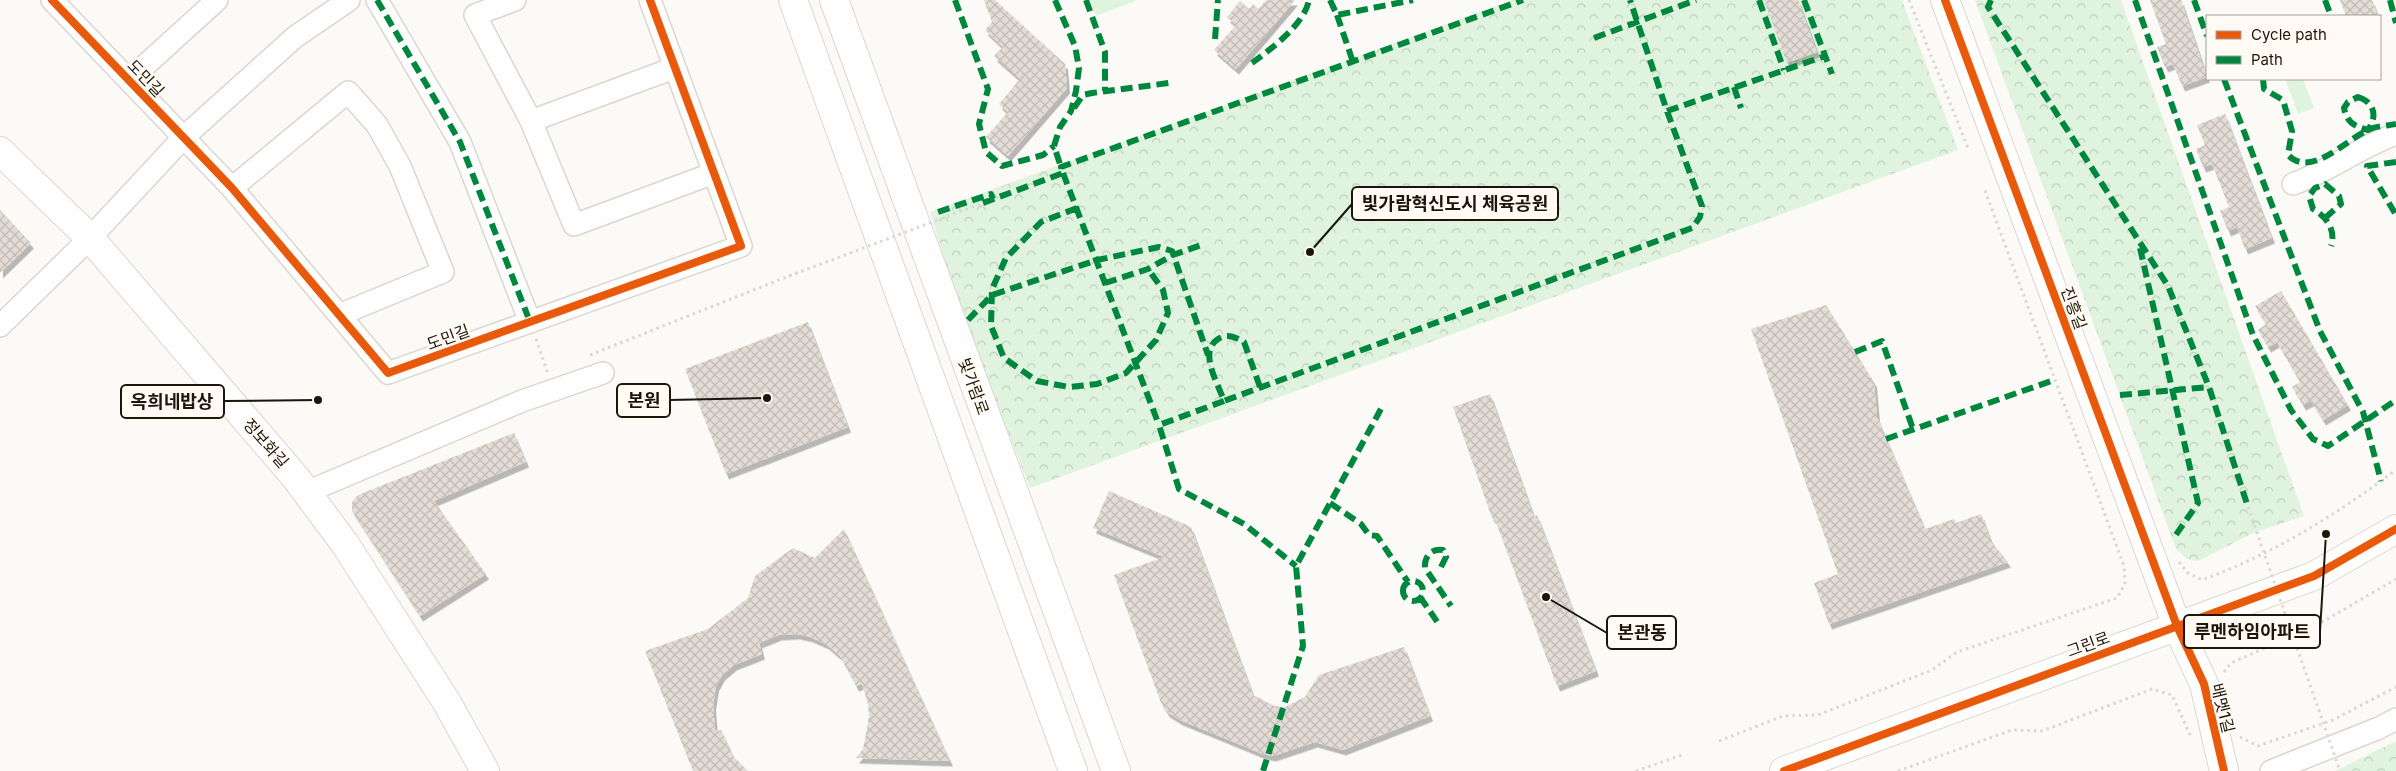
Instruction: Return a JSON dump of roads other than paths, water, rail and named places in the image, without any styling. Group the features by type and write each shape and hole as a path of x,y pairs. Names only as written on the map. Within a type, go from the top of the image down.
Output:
{"street":[{"name":"도민길","path":"54,0 232,188 388,373 741,246 650,0"},
{"name":"도민길","path":"129,80 217,0"},
{"path":"0,326 90,238 184,138 295,37 349,0"},
{"path":"377,0 460,142 530,322"},
{"path":"515,0 475,15 531,121 574,225 714,173"},
{"path":"793,0 1073,771"},
{"name":"빛가람로","path":"834,0 1116,771"},
{"name":"진흥길","path":"1945,0 2177,626"},
{"path":"531,121 674,68"},
{"path":"232,188 348,92 377,126 400,166 443,272 339,315"},
{"path":"2293,184 2315,176 2368,146 2396,134"},
{"name":"정보화길","path":"0,151 90,238 307,492 345,544 446,701 485,771"},
{"path":"307,492 522,401 603,373"},
{"name":"그린로","path":"1784,771 2314,576 2396,530"},
{"name":"배멧1길","path":"2177,626 2204,684 2224,771"},
{"path":"2271,771 2371,732 2396,719"}],"place":[{"name":"빛가람혁신도시 체육공원","path":"1310,252"},
{"name":"본원","path":"767,398"},
{"name":"옥희네밥상","path":"318,400"},
{"name":"루멘하임아파트","path":"2326,534"},
{"name":"본관동","path":"1546,597"}]}
